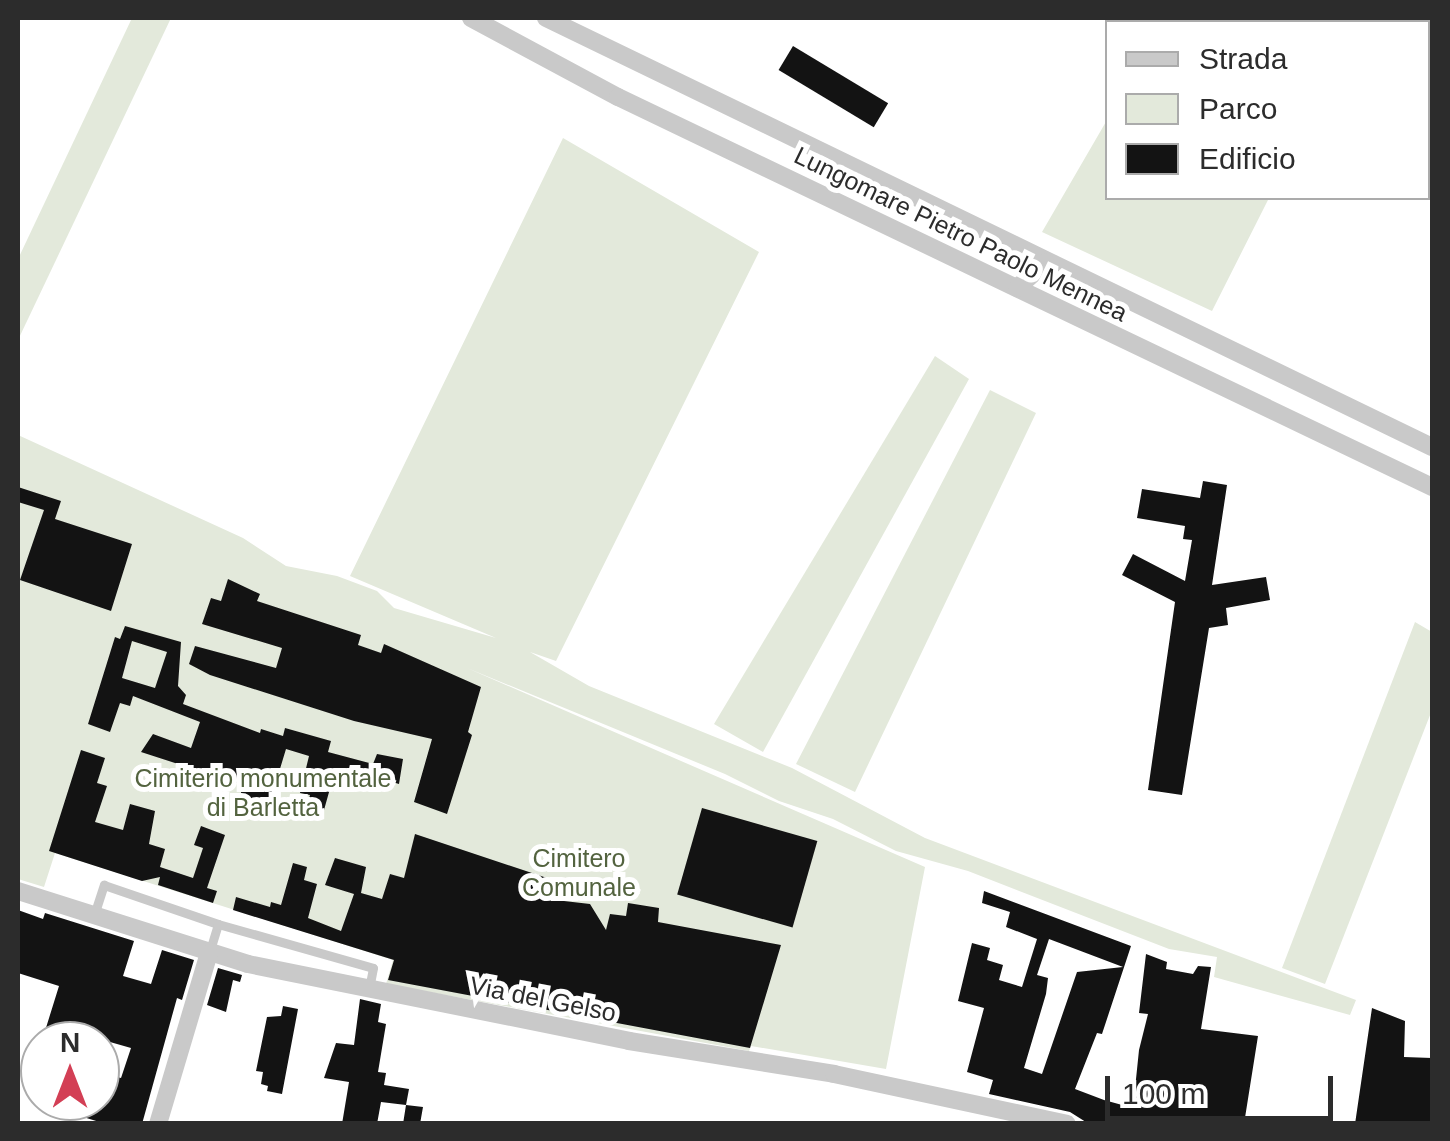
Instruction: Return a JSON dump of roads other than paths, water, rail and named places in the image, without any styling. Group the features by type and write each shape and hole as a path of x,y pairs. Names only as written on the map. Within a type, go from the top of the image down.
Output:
{"street":[{"name":"Lungomare Pietro Paolo Mennea","path":"471,18 603,89 1432,487"},
{"name":"Lungomare Pietro Paolo Mennea","path":"546,18 1045,263 1432,447"},
{"path":"765,167 784,136"},
{"path":"1016,288 1045,263"},
{"path":"1356,450 1372,418"},
{"name":"Via del Gelso","path":"18,890 209,953 369,990 629,1042 834,1074 1067,1124"},
{"path":"158,1124 209,953"}],"lane":[{"path":"94,915 104,885 218,924 374,968 369,990"},
{"path":"209,953 218,924"}],"water":[{"path":"1200,18 1432,18 1432,126 1430,20"}],"park label":[{"name":"Cimiterio monumentale di Barletta","path":"263,794"},
{"name":"Cimitero Comunale","path":"579,874"}]}
